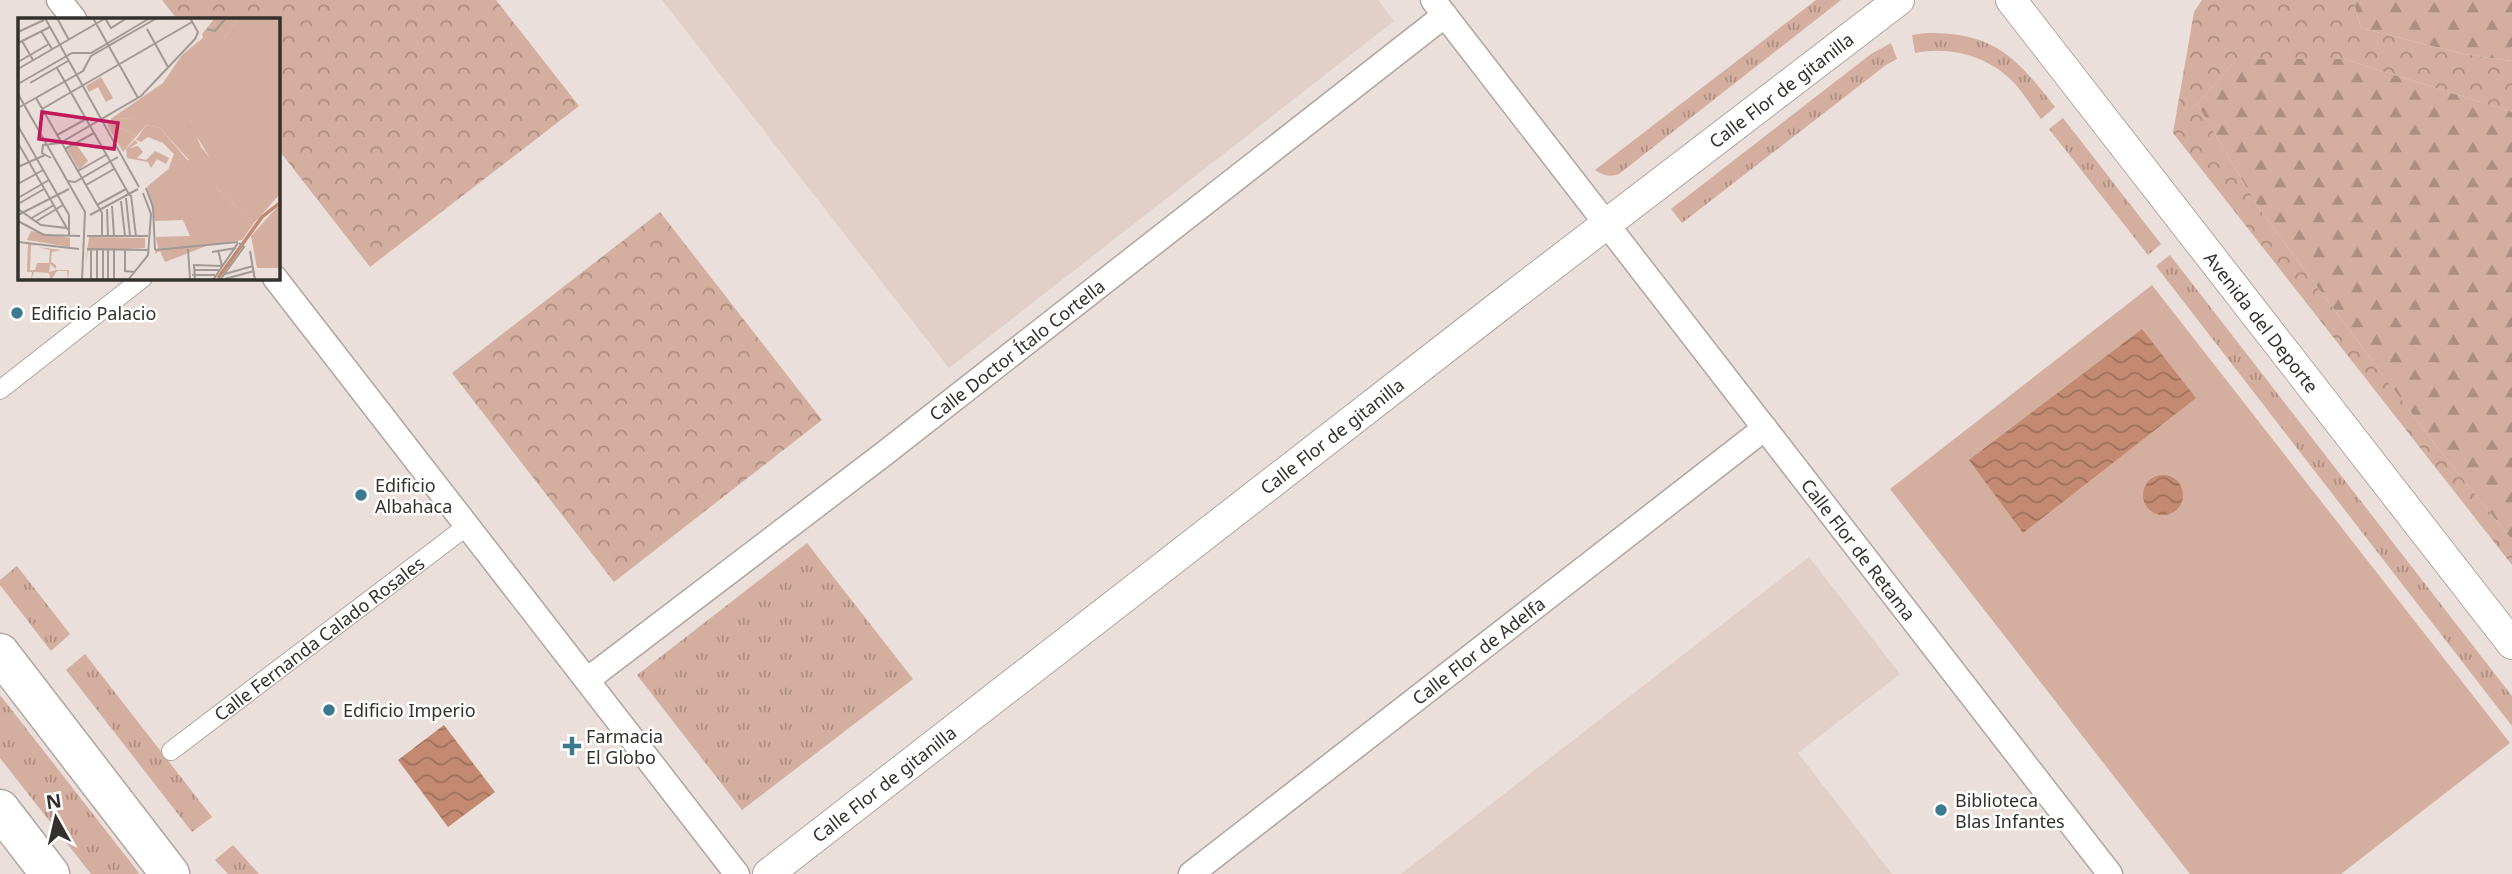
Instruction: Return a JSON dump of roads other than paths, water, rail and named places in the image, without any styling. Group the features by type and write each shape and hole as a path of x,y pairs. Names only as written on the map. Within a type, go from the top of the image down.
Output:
{"main road":[{"path":"0,653 170,874"},
{"path":"0,809 50,874"}],"street":[{"path":"59,0 73,18"},
{"name":"Calle Flor de gitanilla","path":"768,874 1606,223 1899,0"},
{"name":"Avenida del Deporte","path":"2011,0 2512,644"},
{"name":"Calle Flor de Retama","path":"1439,7 2110,874"},
{"name":"Calle Doctor Ítalo Cortella","path":"587,680 885,453 1439,7"},
{"path":"0,390 141,280"},
{"path":"277,280 737,874"},
{"name":"Calle Flor de Adelfa","path":"1192,874 1765,428"},
{"name":"Calle Fernanda Calado Rosales","path":"171,751 467,526"}],"water":[{"path":"2142,329 2196,398 2023,533 1969,460"},
{"path":"2163,475 2171,476 2177,481 2182,487 2182,503 2177,509 2171,514 2163,515 2155,514 2149,509 2144,503 2143,495 2144,487 2149,481 2155,476"},
{"path":"444,725 495,792 448,827 398,760"}],"place":[{"name":"Edificio Palacio","path":"17,313"},
{"name":"Edificio Albahaca","path":"361,495"},
{"name":"Edificio Imperio","path":"329,710"},
{"name":"Farmacia El Globo","path":"572,746"},
{"name":"Biblioteca Blas Infantes","path":"1941,810"}]}
